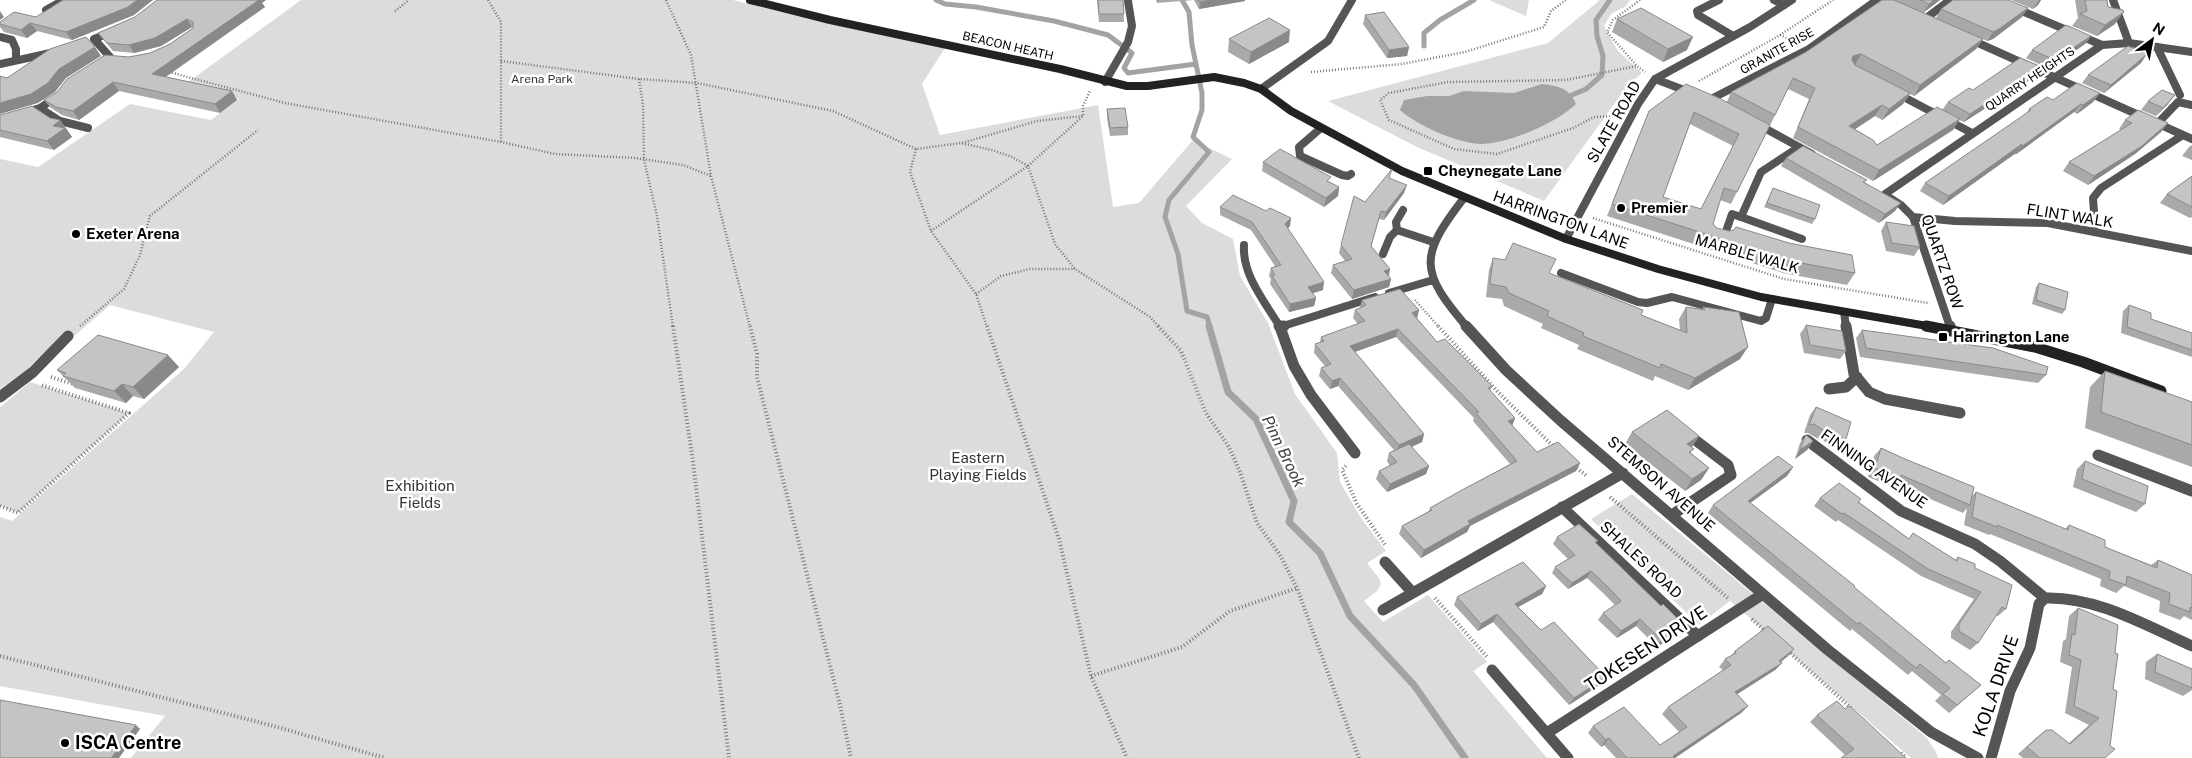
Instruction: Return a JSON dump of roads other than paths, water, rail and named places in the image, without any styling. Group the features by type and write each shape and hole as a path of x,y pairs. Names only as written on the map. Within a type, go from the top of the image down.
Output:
{"street":[{"path":"46,10 64,0"},
{"name":"BEACON HEATH","path":"750,0 830,20 1060,69 1102,82 1127,86 1148,86 1199,79 1226,78 1261,90"},
{"path":"1261,90 1284,71 1328,42 1352,0"},
{"path":"1719,0 1698,12 1698,15 1733,36"},
{"path":"1774,0 1784,5"},
{"name":"SLATE ROAD","path":"1566,239 1632,114 1655,79 1733,36 1792,0"},
{"path":"1878,0 1889,4"},
{"name":"GRANITE RISE","path":"1655,79 1713,102 1809,49 1878,0"},
{"path":"1925,19 1950,0"},
{"name":"QUARRY HEIGHTS","path":"1996,0 2102,45 2129,43 2192,52"},
{"path":"2113,0 2129,43"},
{"path":"1102,82 1128,42 1132,26 1128,1"},
{"path":"1916,15 1934,22"},
{"path":"95,66 114,58 90,40 120,28"},
{"path":"1959,34 2192,139"},
{"path":"0,37 12,40 16,49 16,60"},
{"name":"QUARRY HEIGHTS","path":"1881,192 2102,45"},
{"path":"2157,47 2180,95"},
{"path":"0,64 64,49"},
{"path":"1886,88 1972,133"},
{"path":"0,120 40,108 59,96 63,90"},
{"name":"HARRINGTON LANE","path":"1261,90 1290,112 1402,171 1566,239 1658,269 1772,299 1995,338 2056,354 2174,396"},
{"path":"2158,124 2178,102 2192,105"},
{"path":"40,108 60,121 88,128"},
{"path":"1748,120 1816,157"},
{"path":"1321,128 1299,147 1300,156 1342,176 1350,174"},
{"path":"2094,226 2093,198 2101,188 2183,135"},
{"path":"1741,218 1761,172 1799,147"},
{"name":"QUARTZ ROW","path":"1881,192 1901,205 1914,217 1951,330"},
{"name":"STEMSON AVENUE","path":"1464,198 1439,230 1430,250 1433,280 1442,297 1473,335 1540,401 1763,594 1958,754 1978,758"},
{"path":"1397,230 1396,222 1403,210"},
{"path":"1712,234 1724,238 1732,214 1802,239"},
{"name":"FLINT WALK","path":"1914,217 1955,221 2048,223 2192,251"},
{"path":"1397,230 1433,242"},
{"path":"1383,254 1390,237 1397,230"},
{"path":"1244,244 1242,251 1245,266 1280,327 1294,366 1311,395 1355,453"},
{"path":"1561,273 1638,302 1648,304 1672,297 1753,320 1762,321 1766,318 1772,299"},
{"path":"1280,327 1433,280"},
{"path":"1844,312 1856,377 1869,392 1885,399 1960,413"},
{"path":"0,397 33,372 68,336"},
{"path":"1829,389 1846,387 1856,377"},
{"path":"1672,515 1732,475 1728,465 1678,426"},
{"name":"FINNING AVENUE","path":"1807,440 1902,511 1985,550 2045,598"},
{"path":"2098,454 2192,491"},
{"path":"1383,610 1622,473"},
{"name":"SHALES ROAD","path":"1562,507 1698,636"},
{"path":"1385,562 1412,592"},
{"name":"TOKESEN DRIVE","path":"1547,733 1763,594"},
{"path":"2045,598 2054,596 2076,600 2192,646"},
{"name":"KOLA DRIVE","path":"1991,758 2010,690 2030,648 2039,604 2045,598"},
{"path":"1492,670 1568,758"}],"waterway":[{"path":"936,0 945,4 976,7 1054,21 1108,35 1132,53 1124,68 1128,73 1196,64"},
{"name":"Pinn Brook","path":"1182,0 1189,12 1196,64"},
{"path":"1424,46 1424,33 1440,20 1474,0"},
{"path":"1572,95 1586,89 1602,75 1603,56 1597,36 1596,20 1610,0"},
{"name":"Pinn Brook","path":"1196,64 1202,93 1202,110 1193,137 1209,152 1169,200 1165,217 1178,254 1187,311 1207,317 1210,327"},
{"name":"Pinn Brook","path":"1209,326 1228,392 1256,419 1294,501 1289,522 1320,553 1350,616 1414,685 1465,758"}],"place":[{"name":"Cheynegate Lane","path":"1428,171"},
{"name":"Premier","path":"1621,208"},
{"name":"Exeter Arena","path":"76,234"},
{"name":"Harrington Lane","path":"1943,337"},
{"name":"ISCA Centre","path":"65,743"}],"park label":[{"name":"Arena Park","path":"542,79"},
{"name":"Eastern Playing Fields","path":"978,466"},
{"name":"Exhibition Fields","path":"420,494"}]}
